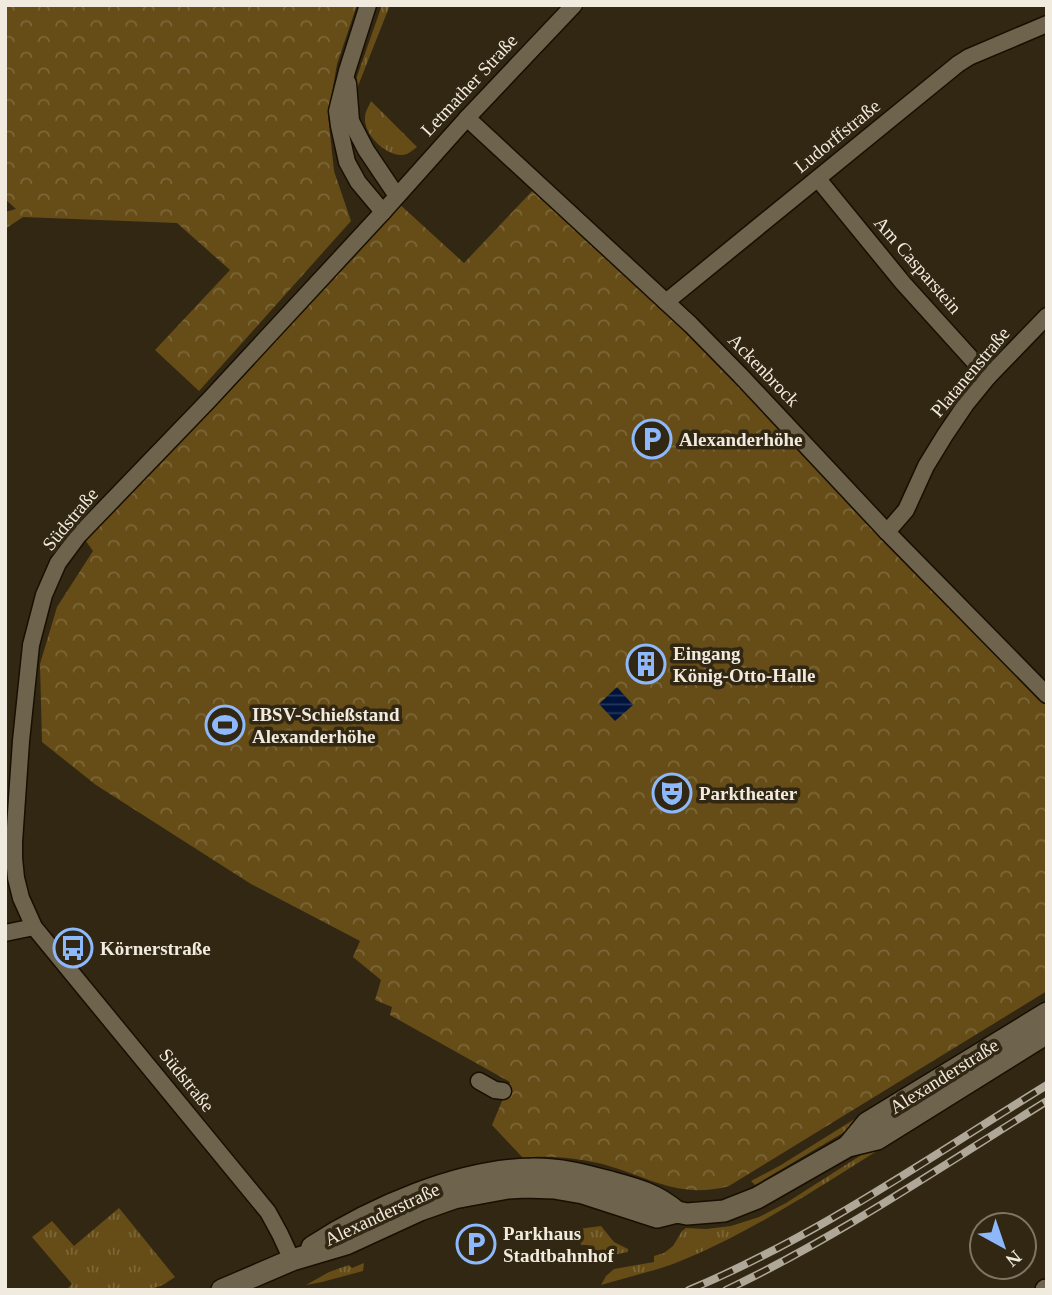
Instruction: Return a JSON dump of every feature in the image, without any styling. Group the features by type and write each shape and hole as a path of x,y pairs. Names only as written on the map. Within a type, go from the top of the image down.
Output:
{"street":[{"path":"368,5 337,111 348,162 358,182 383,212"},
{"name":"Letmather Straße","path":"397,196 574,5"},
{"name":"Ludorffstraße","path":"666,302 958,64 1047,24"},
{"path":"347,71 351,121 366,150 397,196"},
{"name":"Ackenbrock","path":"467,118 666,302 740,375 887,532 1047,695"},
{"name":"Am Casparstein","path":"818,179 903,283 988,377"},
{"name":"Südstraße","path":"292,1260 268,1212 34,927 21,898 14,858 21,741 31,645 44,595 58,563 78,536 209,400 397,196"},
{"name":"Platanenstraße","path":"887,532 906,510 926,466 966,404 1047,316"},
{"path":"5,933 34,927"},
{"name":"Alexanderstraße","path":"848,1146 867,1123 1047,1013"},
{"name":"Alexanderstraße","path":"904,1123 923,1099 1047,1023"},
{"name":"Alexanderstraße","path":"222,1290 292,1260 339,1230 413,1195 449,1183 509,1170 545,1169 585,1175 658,1198 677,1212 687,1214 724,1211 757,1198 848,1146 877,1139 1047,1033"},
{"path":"479,1081 495,1090 503,1091"}],"green space":[{"path":"5,5 357,5 337,64 328,115 334,171 351,221 199,391 155,350 230,270 177,223 23,217 5,229 5,212 16,209 5,199"},
{"path":"382,5 390,5 356,91 354,85"},
{"path":"371,101 417,147 400,155 385,150 373,138 365,124 365,115"},
{"path":"537,186 686,328 1047,701 1047,991 729,1186 710,1190 677,1188 589,1161 551,1157 523,1158 492,1125 510,1082 390,1015 392,1007 375,1000 381,980 353,957 360,941 251,884 96,785 42,742 40,664 57,607 93,551 83,537 396,201 464,263"},
{"path":"861,1115 865,1120 755,1185 751,1181 781,1165"},
{"path":"880,1143 880,1149 727,1240 673,1264 601,1285 614,1269 654,1262 654,1256 673,1246 686,1228 731,1226 759,1217 786,1203"},
{"path":"119,1208 175,1277 148,1290 66,1290 72,1284 32,1237 52,1221 74,1246"},
{"path":"601,1226 614,1242 628,1249 628,1252 591,1259 588,1245 581,1245 578,1229"},
{"path":"364,1263 363,1271 306,1285 329,1272"}],"water":[{"path":"617,687 633,705 615,721 599,704"}],"railway":[{"path":"689,1290 736,1269 827,1221 1047,1085"},
{"path":"726,1290 849,1224 1047,1101"}],"place":[{"name":"Alexanderhöhe","path":"652,439"},
{"name":"Eingang König-Otto-Halle","path":"646,664"},
{"name":"IBSV-Schießstand Alexanderhöhe","path":"225,725"},
{"name":"Parktheater","path":"672,793"},
{"name":"Körnerstraße","path":"73,948"},
{"name":"Parkhaus Stadtbahnhof","path":"476,1244"}]}
